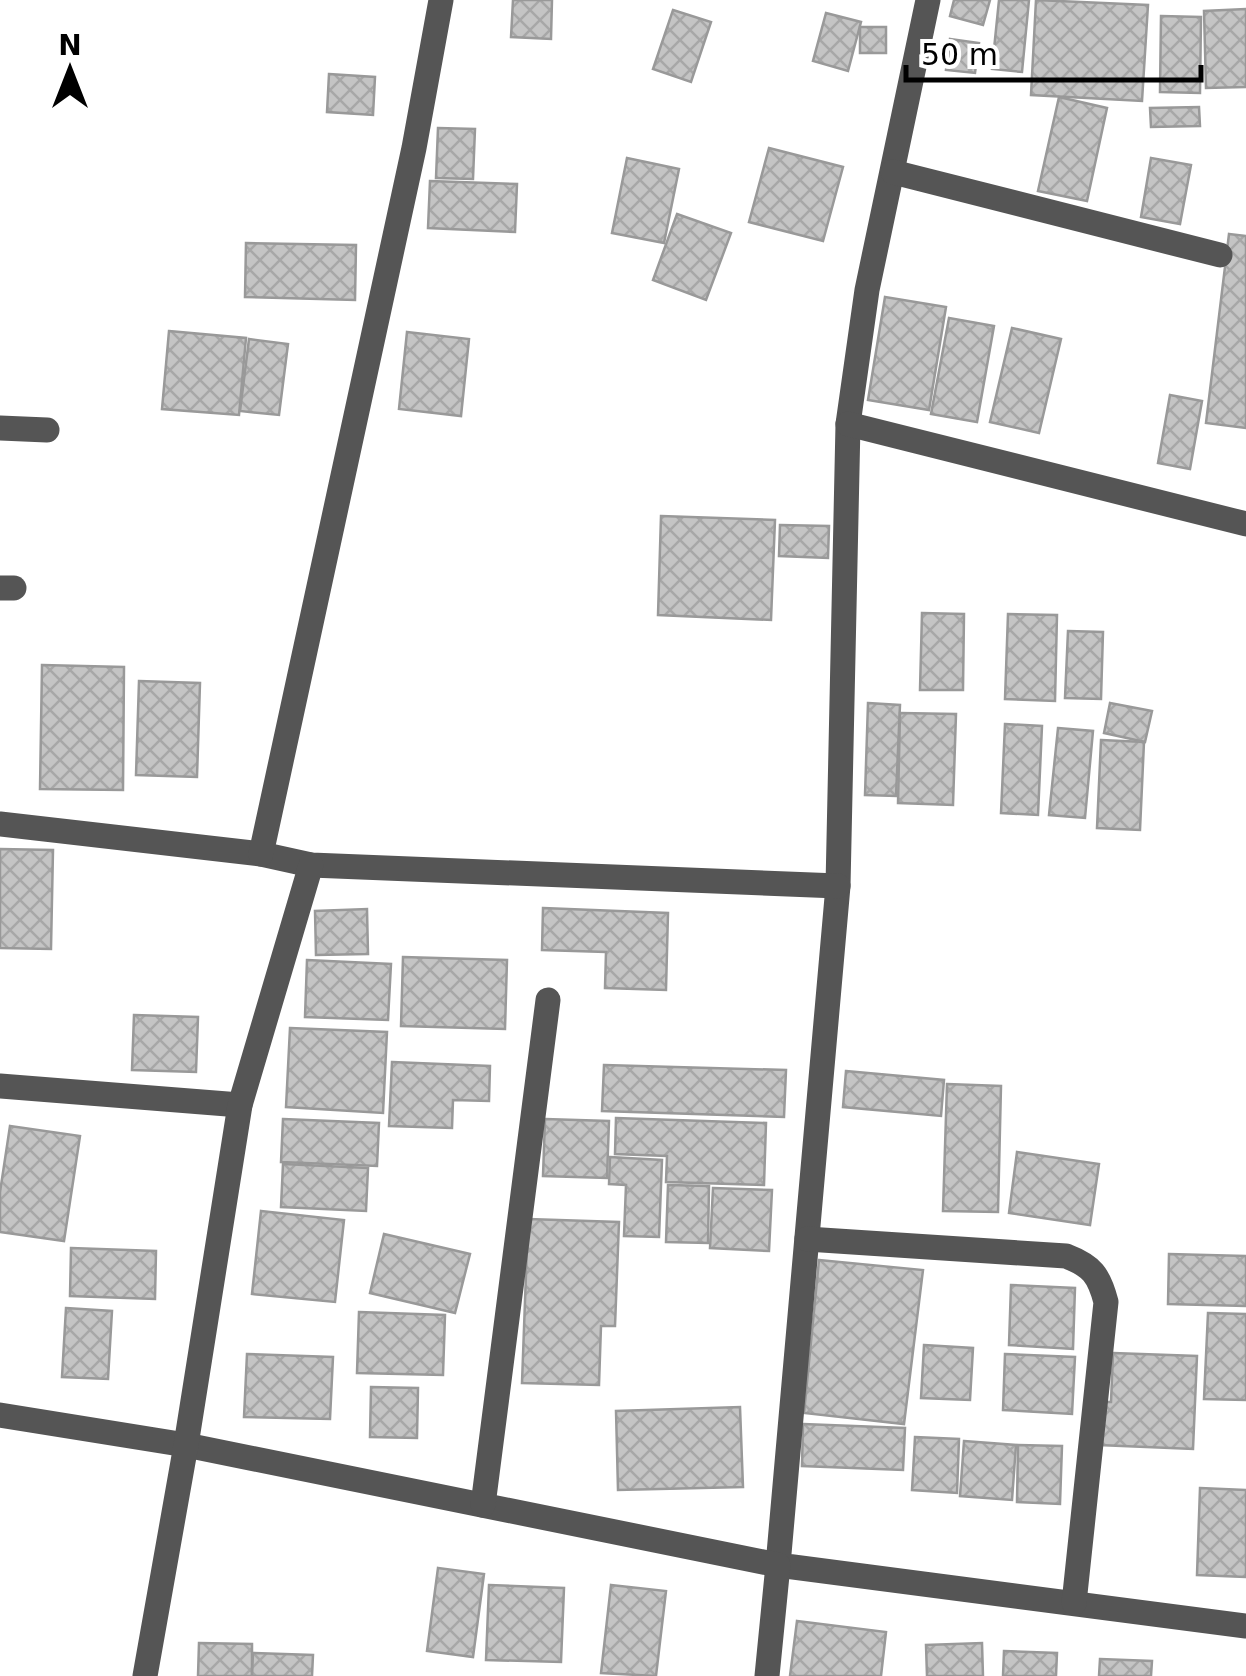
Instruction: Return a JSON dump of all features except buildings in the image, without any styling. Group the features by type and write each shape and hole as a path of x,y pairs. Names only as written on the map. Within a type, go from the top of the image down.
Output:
{"street":[{"path":"261,854 410,167 441,0"},
{"path":"768,1676 838,886 848,424 867,290 928,0"},
{"path":"893,172 1220,255"},
{"path":"848,424 1246,524"},
{"path":"0,428 48,430"},
{"path":"0,824 261,854 311,865 838,886"},
{"path":"145,1676 240,1106 311,865"},
{"path":"483,1506 548,1000"},
{"path":"0,1086 240,1106"},
{"path":"807,1240 1066,1256 1088,1265 1099,1277 1106,1302 1074,1603"},
{"path":"0,1415 186,1445 778,1565 1246,1626"}]}
